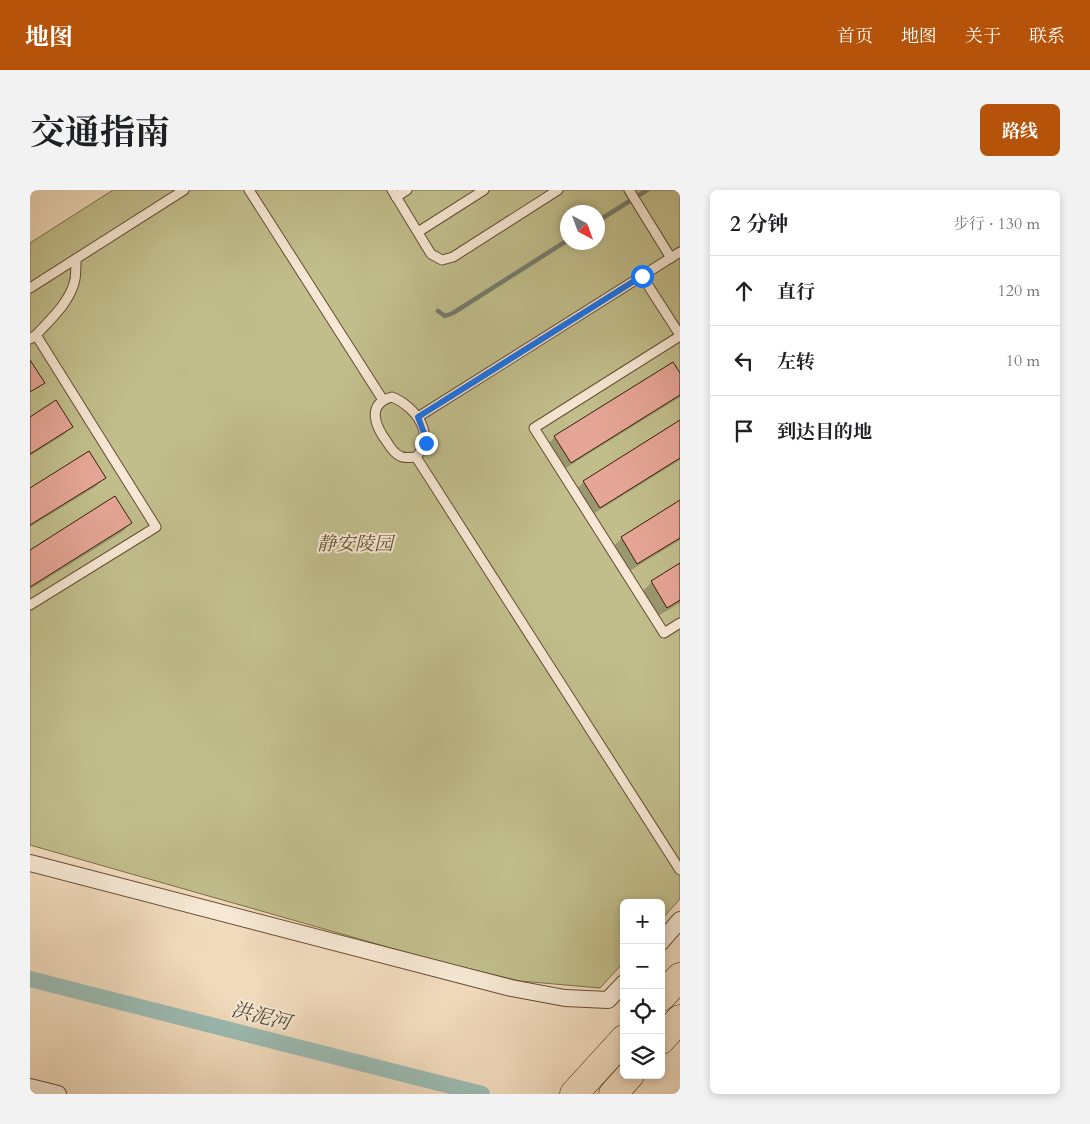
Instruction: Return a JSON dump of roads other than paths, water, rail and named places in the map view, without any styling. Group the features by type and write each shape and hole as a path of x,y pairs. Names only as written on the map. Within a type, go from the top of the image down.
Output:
{"highway":[{"path":"665,993 680,977"},
{"path":"665,1036 680,1019"},
{"path":"574,1094 620,1043"},
{"path":"612,1094 626,1079"}],"street":[{"path":"30,863 512,988 565,998 608,1000 620,987"},
{"path":"665,937 680,920"},
{"path":"30,1087 58,1094"}],"lane":[{"path":"30,288 184,190"},
{"path":"249,190 383,400"},
{"path":"407,190 394,193 431,254 442,260 453,257 558,190"},
{"path":"418,232 484,190"},
{"path":"629,190 671,258"},
{"path":"418,417 680,252"},
{"path":"30,605 156,527 33,337 60,309 69,295 75,280 76,259"},
{"path":"642,276 680,335 534,428 664,633 680,623"},
{"path":"392,397 412,408 418,417 426,443 416,457 400,457 393,451 376,425 376,408 383,400 392,397"},
{"path":"416,457 680,870"}],"waterway":[{"path":"605,217 647,190"},
{"path":"438,311 445,316 453,313 560,245"},
{"name":"洪泥河","path":"30,979 482,1094"}],"park label":[{"name":"静安陵园","path":"355,544"}]}
